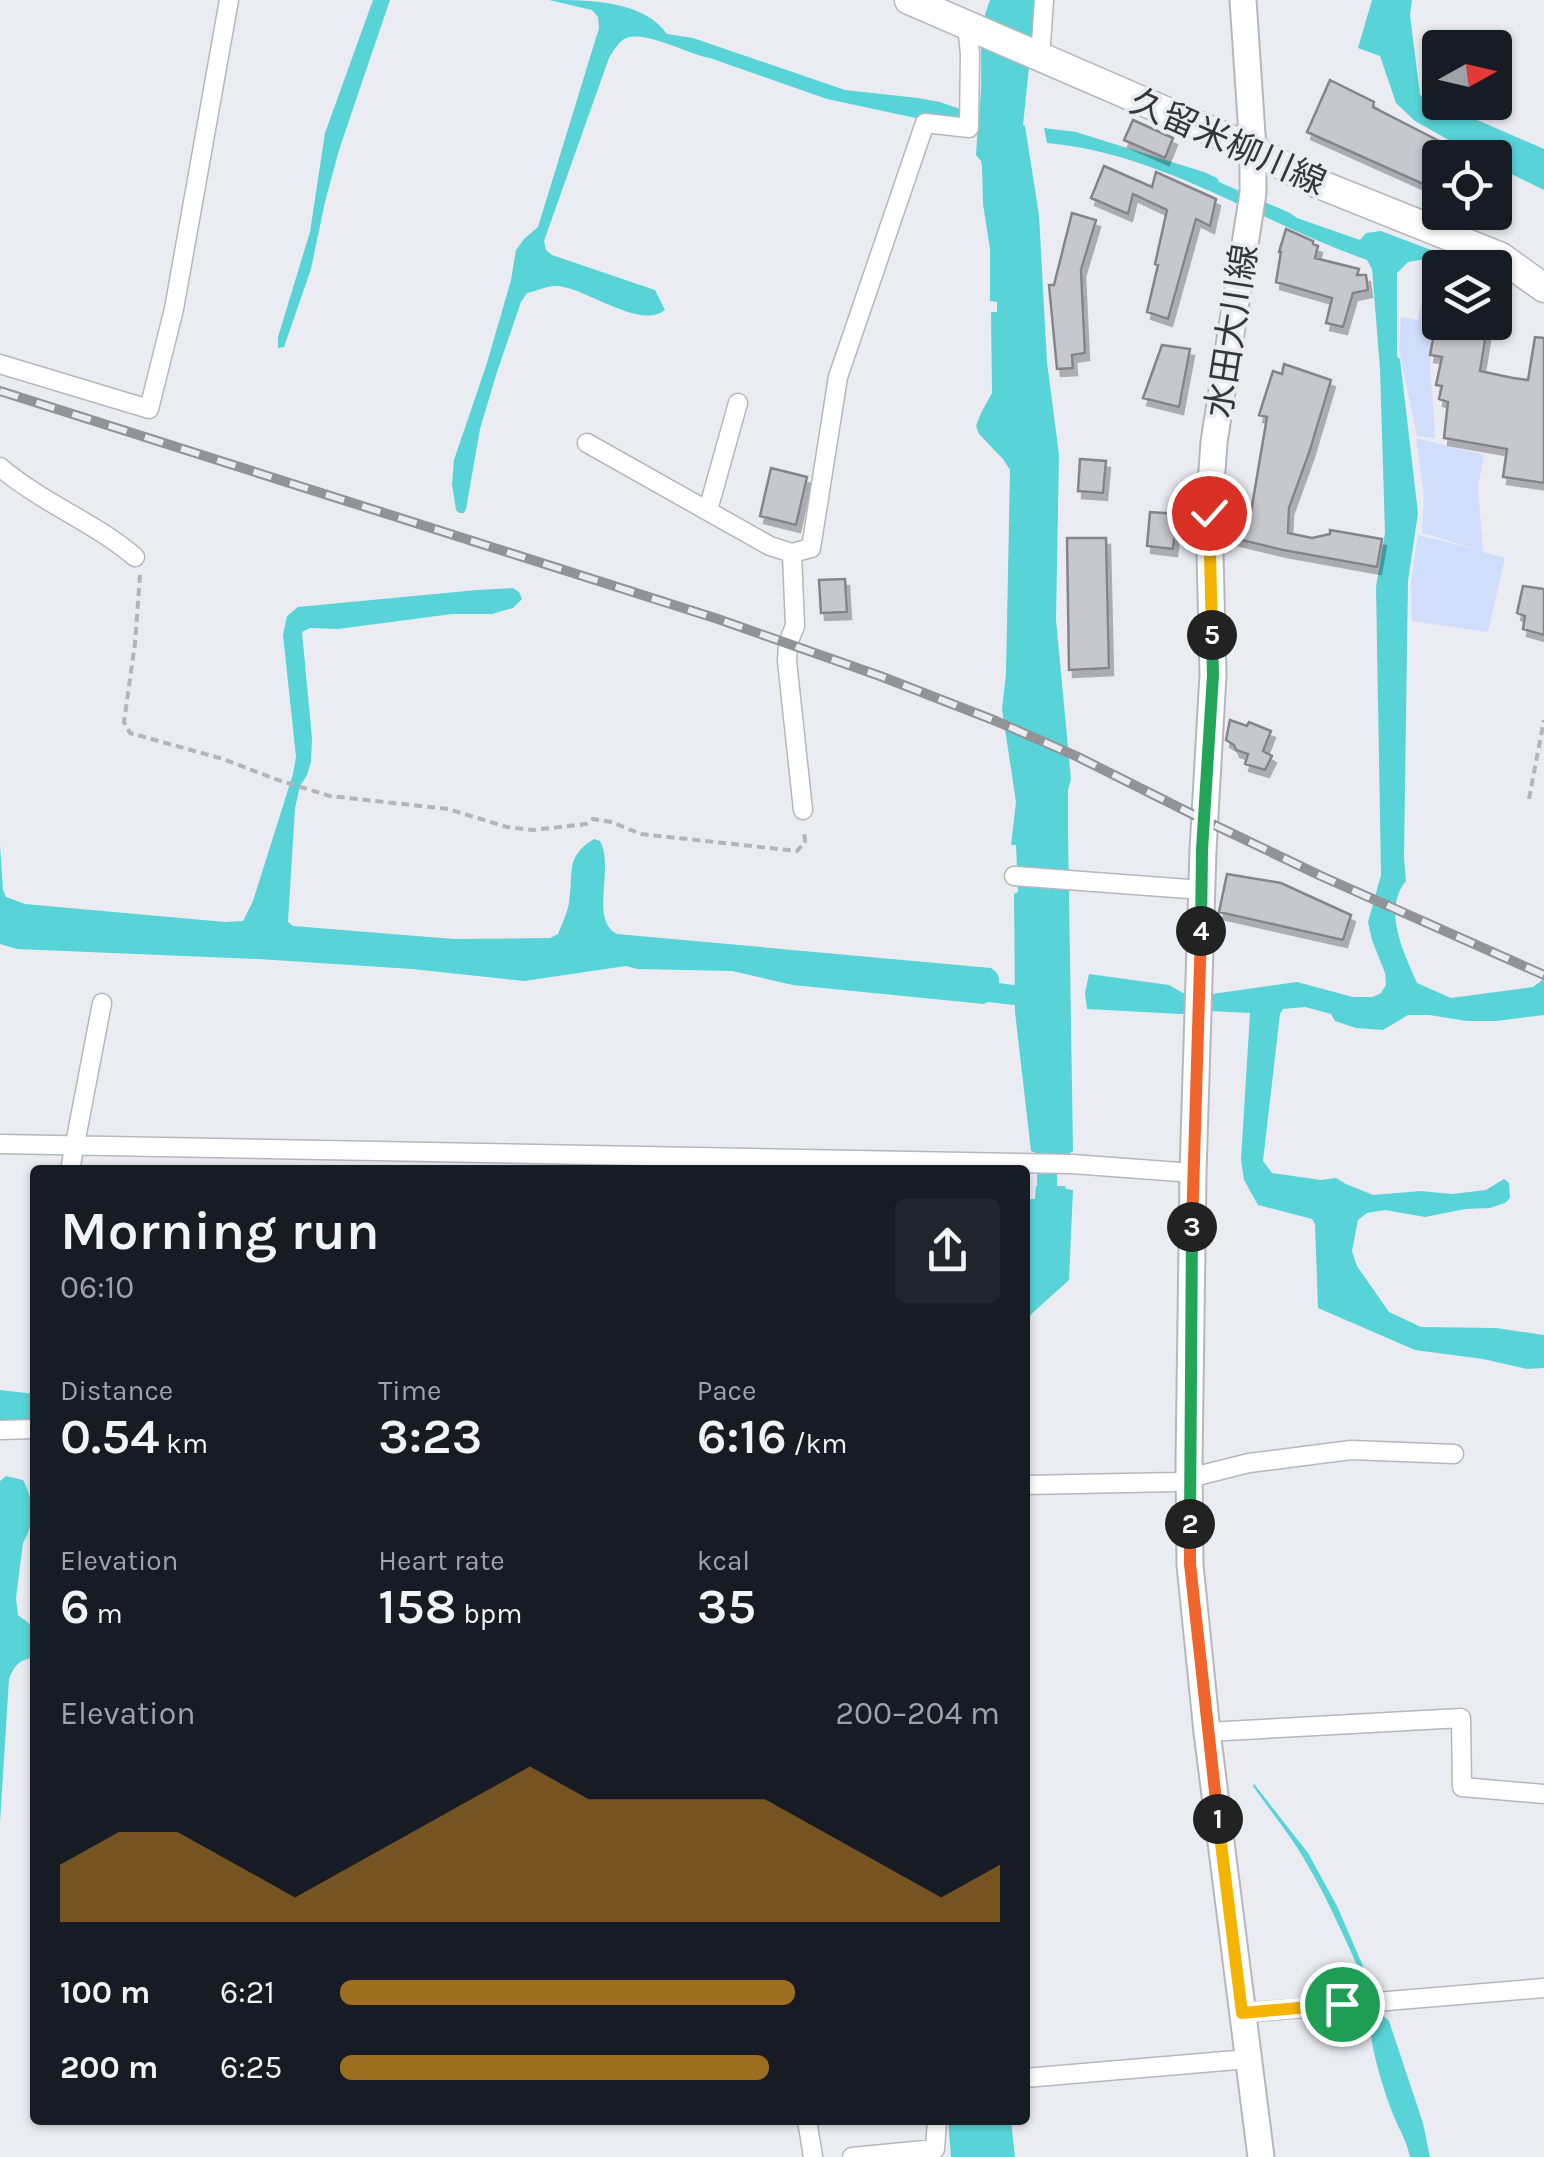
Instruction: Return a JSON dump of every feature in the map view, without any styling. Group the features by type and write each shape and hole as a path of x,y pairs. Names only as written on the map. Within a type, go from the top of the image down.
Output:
{"main road":[{"name":"久留米柳川線","path":"909,0 1253,149 1309,180 1500,257 1544,288"},
{"name":"水田大川線","path":"1243,0 1253,149 1252,203 1214,442 1209,513 1213,675 1193,1174 1190,1564 1260,2157"}],"street":[{"path":"0,364 149,409 174,308 229,0"},
{"path":"1038,57 1044,0"},
{"path":"587,443 770,546 792,553 812,548 838,377 925,123 969,128 973,28"},
{"path":"708,510 738,403"},
{"path":"0,466 24,487 119,543 135,557"},
{"path":"792,553 795,626 787,660 803,810"},
{"path":"1014,876 1202,890"},
{"path":"71,1165 102,1004"},
{"path":"0,1144 1072,1164 1193,1174"},
{"path":"0,1430 30,1430"},
{"path":"1030,1485 1190,1481 1249,1464 1352,1450 1454,1454"},
{"path":"1207,1732 1460,1718 1462,1787 1544,1794"},
{"path":"1242,2013 1544,1988"},
{"path":"1030,2078 1248,2059"},
{"path":"808,2125 813,2157"},
{"path":"852,2157 935,2149 937,2125"}],"path":[{"path":"135,557 140,574 124,722 130,732 330,796 448,809 507,827 533,830 586,824 592,819 642,834 797,851 805,842 803,810"},
{"path":"1529,800 1544,720"}],"shaded area":[{"path":"1422,303 1422,340 1432,340 1435,438 1417,436 1399,350 1401,317 1418,320"},
{"path":"1416,438 1484,455 1478,487 1483,551 1422,533 1424,496"},
{"path":"1418,535 1505,558 1488,632 1412,621 1411,582"}],"water":[{"path":"373,0 390,0 339,150 311,269 284,347 278,348 310,232 325,133"},
{"path":"549,0 614,4 644,14 667,34 693,38 845,90 940,102 960,109 958,127 827,99 654,39 632,37 622,41 609,58 544,241 552,255 655,290 665,310 654,315 628,312 558,286 527,293 480,429 466,509 459,513 452,484 454,460 487,363 516,250 538,227 599,28 598,17 592,10"},
{"path":"990,0 1036,0 1023,125 1039,215 1047,362 1059,455 1056,620 1071,779 1068,831 1073,1151 1066,1156 1038,1160 1031,1151 1015,1012 1014,894 1018,892 1016,845 1011,845 1016,802 1002,709 1010,470 976,426 992,393 991,312 997,312 997,302 990,301 990,249 982,167 976,155 982,33"},
{"path":"1372,0 1412,0 1410,15 1422,120 1477,120 1544,149 1544,190 1512,174 1512,140 1449,140 1415,121 1396,103 1380,56 1358,48"},
{"path":"1044,128 1076,132 1204,172 1297,218 1360,240 1366,233 1381,231 1431,250 1422,250 1422,260 1408,262 1397,273 1397,357 1418,513 1408,581 1406,881 1396,905 1398,932 1417,983 1451,998 1533,987 1544,979 1544,1015 1467,1021 1408,1015 1383,1030 1356,1028 1335,1021 1331,1014 1305,1007 1283,1009 1263,1161 1272,1173 1321,1180 1336,1178 1373,1195 1486,1190 1504,1179 1509,1183 1510,1198 1490,1208 1425,1217 1385,1210 1367,1213 1358,1220 1352,1251 1357,1266 1389,1312 1421,1327 1496,1328 1544,1335 1544,1368 1527,1369 1415,1350 1318,1308 1315,1224 1312,1219 1258,1205 1244,1180 1241,1160 1250,1013 1087,1009 1089,974 1169,985 1183,993 1212,994 1297,982 1353,997 1373,997 1386,985 1368,922 1381,875 1376,587 1385,533 1380,369 1372,269 1367,260 1131,160 1047,143"},
{"path":"513,588 522,599 513,608 492,614 452,614 338,629 310,628 302,632 311,762 295,808 288,922 293,926 454,939 550,938 558,934 567,911 574,860 594,839 600,841 604,852 605,917 617,934 991,968 999,978 994,999 984,1004 793,985 732,971 626,966 524,981 412,969 17,949 0,944 0,844 3,890 6,897 25,904 243,921 253,901 296,757 283,635 287,616 298,607"},
{"path":"1036,1186 1065,1186 1073,1190 1069,1280 1030,1315 1030,1199 1035,1199"},
{"path":"0,1390 30,1393 30,1425 0,1428"},
{"path":"6,1476 23,1480 30,1499 30,1524 23,1543 16,1598 18,1615 30,1624 30,1659 18,1664 9,1679 0,1823 0,1481"},
{"path":"1254,1784 1308,1853 1337,1906 1376,1996 1370,1992 1307,1864"},
{"path":"1378,2007 1389,2021 1423,2123 1430,2157 1410,2157 1386,2095 1369,2020 1370,2008"},
{"path":"948,2125 1012,2125 1015,2157 951,2157"}],"building":[{"path":"1330,80 1437,140 1422,140 1422,184 1307,132"},
{"path":"1133,120 1173,138 1165,158 1124,140"},
{"path":"1104,166 1152,187 1156,172 1216,199 1210,226 1196,219 1168,319 1147,312 1167,210 1133,194 1128,214 1091,198"},
{"path":"1072,213 1096,220 1081,270 1085,353 1072,355 1073,368 1057,369 1049,285 1054,285"},
{"path":"1286,229 1318,246 1315,258 1359,269 1357,275 1366,275 1368,290 1353,293 1343,327 1326,323 1332,298 1276,282"},
{"path":"1535,337 1544,338 1544,483 1503,477 1507,449 1444,438 1448,402 1439,399 1442,386 1436,385 1442,357 1430,355 1433,340 1485,340 1480,371 1528,380"},
{"path":"1162,345 1190,349 1179,407 1143,398"},
{"path":"1284,364 1331,380 1289,508 1288,533 1312,538 1330,534 1330,530 1382,539 1377,567 1233,538 1239,516 1250,518 1267,417 1259,415 1273,371 1282,374"},
{"path":"1080,459 1106,461 1103,493 1078,491"},
{"path":"771,468 807,477 796,525 760,516"},
{"path":"1150,512 1177,514 1173,549 1147,546"},
{"path":"1067,538 1106,538 1109,668 1069,670"},
{"path":"845,579 847,612 821,613 819,580"},
{"path":"1523,586 1544,589 1544,635 1523,629 1525,616 1517,613"},
{"path":"1230,720 1271,731 1263,751 1272,756 1265,770 1245,764 1248,754 1236,750 1226,740"},
{"path":"1227,874 1281,883 1351,915 1343,940 1219,912"}],"waterway":[{"path":"973,990 1039,998"},
{"path":"1046,1145 1048,1211"}],"railway":[{"path":"0,391 718,619 880,676 1076,756 1321,876 1544,975"}],"route":[{"path":"1209,513 1213,675 1202,850 1193,1174 1190,1564 1242,2013 1342,2004"}]}
